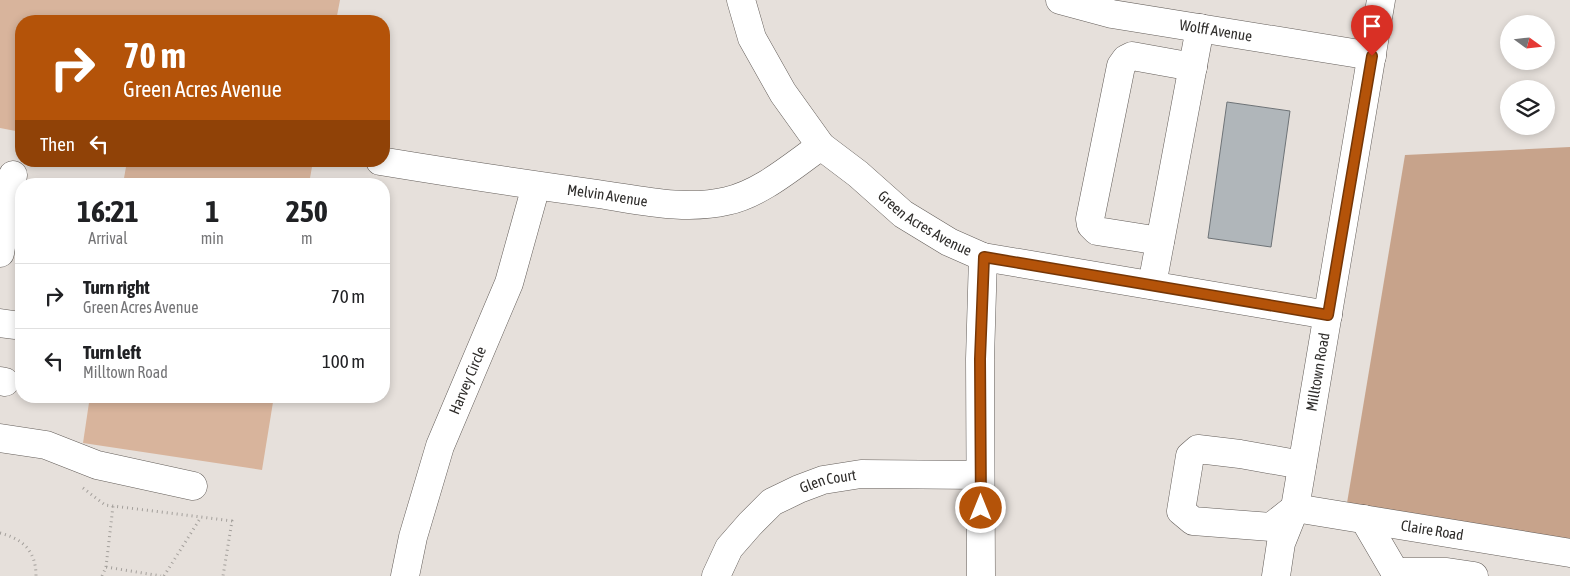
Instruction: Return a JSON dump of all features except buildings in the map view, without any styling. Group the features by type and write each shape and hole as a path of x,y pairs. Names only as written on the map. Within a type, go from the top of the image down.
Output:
{"street":[{"name":"Green Acres Avenue","path":"741,0 752,38 783,92 822,146 858,174 903,214 949,242 984,257 1328,315"},
{"name":"Wolff Avenue","path":"1060,0 1112,14 1372,56"},
{"name":"Milltown Road","path":"1276,576 1282,543 1294,508 1302,465 1381,0"},
{"path":"1152,285 1200,28"},
{"path":"1160,241 1098,231 1091,225 1090,219 1121,66 1126,59 1132,56 1193,67"},
{"name":"Melvin Avenue","path":"390,163 536,186 660,203 698,206 728,201 758,189 822,146"},
{"path":"0,253 15,181"},
{"name":"Harvey Circle","path":"405,576 413,537 440,446 509,283 536,186"},
{"path":"981,576 980,359 984,257"},
{"path":"0,438 46,445 97,465 193,486"},
{"path":"1294,508 1271,527 1192,521 1181,511 1190,456 1198,449 1302,465"},
{"name":"Glen Court","path":"716,576 730,548 772,502 822,480 861,474 980,474"},
{"name":"Milltown Road","path":"1294,508 1297,551 1295,576"},
{"name":"Claire Road","path":"1294,508 1570,553"},
{"path":"1364,519 1395,574 1447,572 1474,576"}],"path":[{"path":"102,576 106,567 113,506"},
{"path":"106,567 163,576 201,518 232,521 223,576"},
{"path":"0,533 15,537 29,550 36,564 36,576"}],"shaded area":[{"path":"0,0 340,0 337,15 15,15 15,131 0,128"},
{"path":"1570,147 1570,548 1344,521 1405,155"},
{"path":"126,167 312,167 310,178 124,178"},
{"path":"89,403 273,403 262,470 83,443"}],"route":[{"path":"981,508 980,359 984,257 1328,315 1372,56"}]}
